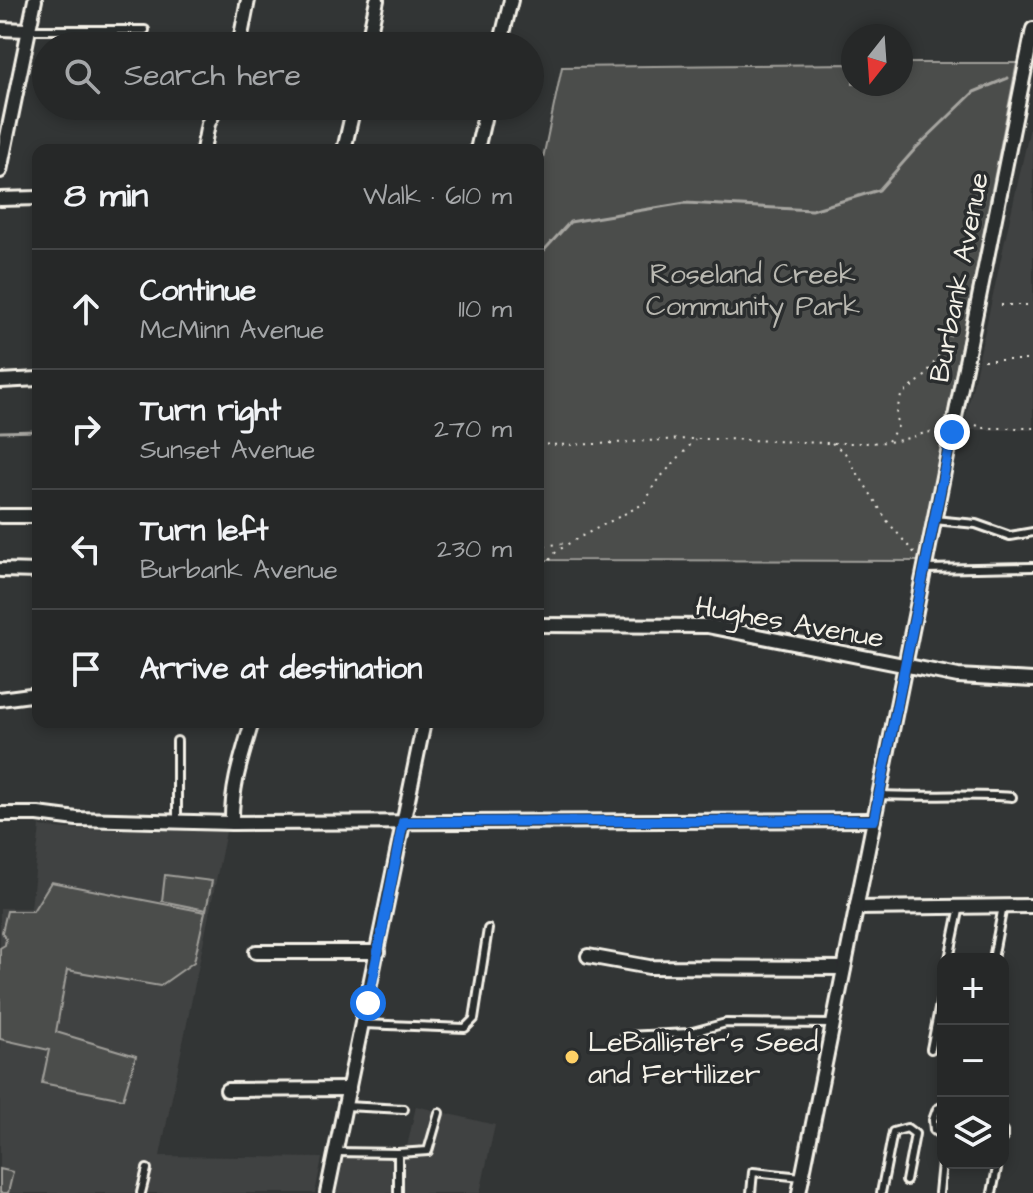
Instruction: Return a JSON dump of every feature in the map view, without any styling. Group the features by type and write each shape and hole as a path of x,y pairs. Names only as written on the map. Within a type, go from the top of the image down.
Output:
{"street":[{"path":"0,167 35,0"},
{"path":"242,32 248,0"},
{"path":"370,32 377,0"},
{"path":"503,32 511,0"},
{"path":"0,29 29,30"},
{"name":"Burbank Avenue","path":"799,1193 922,564 934,520 1033,29"},
{"path":"204,144 210,120"},
{"path":"345,144 351,120"},
{"path":"478,144 484,120"},
{"path":"0,199 32,198"},
{"path":"0,381 32,379"},
{"path":"0,516 32,516"},
{"path":"0,570 32,571"},
{"name":"Hughes Avenue","path":"544,625 708,626 958,676 1033,680"},
{"path":"0,699 32,695"},
{"path":"232,823 236,778 250,728"},
{"path":"327,1193 423,728"},
{"path":"0,814 232,823 874,820"},
{"path":"856,908 1033,906"},
{"path":"256,952 378,952"},
{"path":"588,956 649,967 844,968"},
{"path":"227,1090 349,1089"}],"lane":[{"path":"29,30 145,30"},
{"path":"934,520 976,524 1010,536 1033,532"},
{"path":"922,564 1033,567"},
{"path":"177,741 177,822"},
{"path":"878,795 1012,797"},
{"path":"950,953 960,906"},
{"path":"994,953 1003,906"},
{"path":"363,1024 465,1028 474,1019 488,929"},
{"path":"931,1049 937,1019"},
{"path":"625,1036 689,1033 726,1023 833,1024"},
{"path":"345,1106 404,1109"},
{"path":"937,1109 932,1125 937,1132"},
{"path":"336,1152 428,1151 439,1113"},
{"path":"881,1193 893,1132 907,1128 915,1134 906,1181"},
{"path":"398,1153 398,1193"},
{"path":"141,1193 147,1169"},
{"path":"939,1193 941,1169"},
{"path":"992,1193 997,1169"},
{"path":"751,1193 753,1172 802,1177"}],"path":[{"path":"887,442 899,425 895,417 901,396 925,376 946,345 965,291 980,289"},
{"path":"1001,305 1033,305"},
{"path":"984,360 1033,360"},
{"path":"976,425 982,428 1033,428"},
{"path":"544,444 617,445 696,439 887,442 905,440 917,433 945,431"},
{"path":"550,560 571,542 645,503 655,483 696,439"},
{"path":"831,442 845,453 888,522 922,564"},
{"path":"544,546 571,542"}],"shaded area":[{"path":"1033,114 1033,430 963,430"},
{"path":"40,826 226,831 160,1156 322,1158 315,1193 0,1193 0,908 31,908"},
{"path":"416,1106 495,1125 480,1193 337,1193 341,1150 349,1147 407,1147"}],"green space":[{"name":"Roseland Creek Community Park","path":"913,63 1017,63 919,561 544,560 544,153 562,67 841,64 841,96 913,96"},
{"path":"165,875 212,881 206,910 162,901"},
{"path":"51,882 205,912 194,962 160,986 67,970 56,1032 136,1056 123,1099 42,1083 49,1050 0,1039 0,948 5,945 2,932 7,911 33,911"},
{"path":"0,1169 13,1172 8,1193 0,1193"}],"waterway":[{"path":"544,250 570,222 685,203 812,210 879,190 916,148 974,92 1008,78"},
{"path":"0,432 32,431"}],"place":[{"name":"LeBallister's Seed and Fertilizer","path":"572,1057"}],"route":[{"path":"368,1003 403,822 874,820 952,432"}]}
